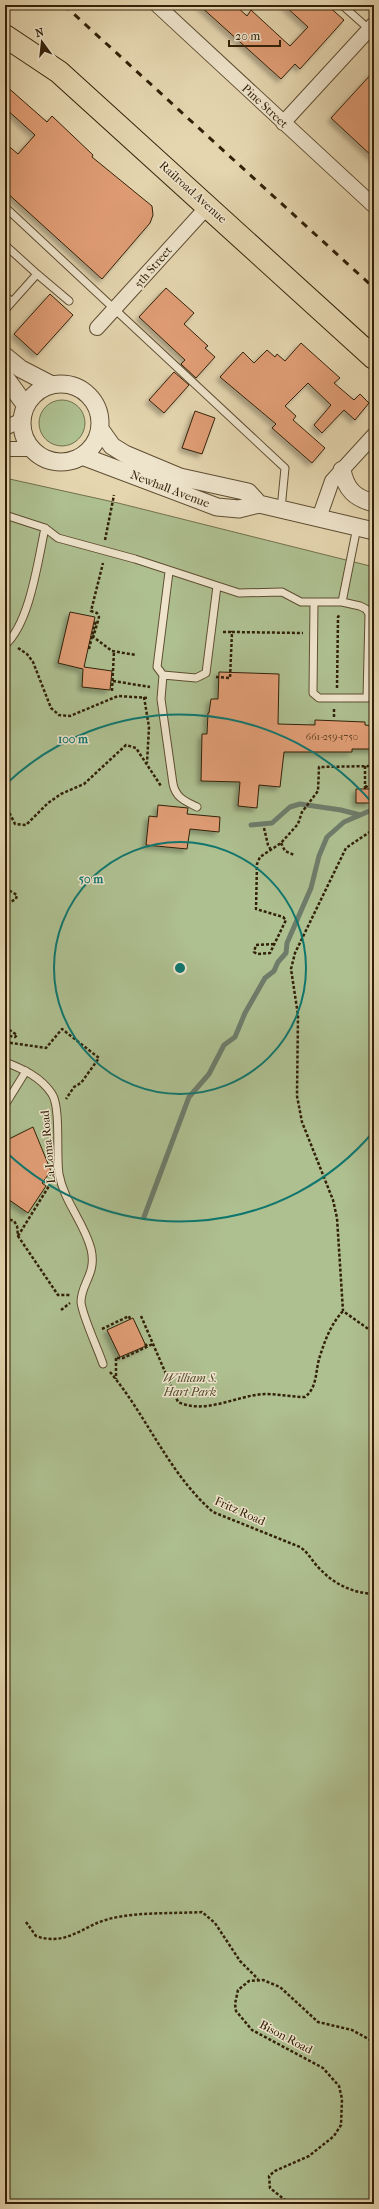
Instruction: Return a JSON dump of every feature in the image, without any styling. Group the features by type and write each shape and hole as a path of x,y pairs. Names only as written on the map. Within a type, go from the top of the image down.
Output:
{"main road":[{"name":"Railroad Avenue","path":"5,36 59,72 374,358"}],"street":[{"name":"Pine Street","path":"157,5 374,206"},
{"path":"283,123 372,29"},
{"name":"5th Street","path":"98,328 208,206"},
{"path":"5,356 21,369 52,385"},
{"path":"5,377 24,413 23,432 31,449 42,458 55,462 69,461 82,456 92,447 100,429 98,408 85,392 66,384 52,385 34,394 24,413 5,428"},
{"name":"Newhall Avenue","path":"100,429 112,446 125,454 180,477 248,492 259,504"},
{"path":"319,518 329,486 374,435"},
{"path":"5,450 31,449"},
{"name":"Newhall Avenue","path":"82,456 217,507 239,509 259,504 374,531"},
{"path":"342,470 344,480 351,492 362,500 374,503"}],"lane":[{"path":"342,5 372,29"},
{"path":"5,207 285,468 281,509"},
{"path":"5,245 69,301"},
{"path":"5,310 37,274"},
{"path":"5,296 12,302"},
{"path":"5,515 45,528 58,538 239,593 282,592 301,602 314,602 342,602 366,609 369,614 371,698 319,698 312,691 314,602"},
{"path":"342,602 357,527"},
{"path":"7,643 19,624 30,598 45,528"},
{"path":"169,572 157,666 163,675 161,699 175,794 197,807"},
{"path":"163,675 196,678 206,673 217,586"},
{"name":"La Loma Road","path":"5,1062 26,1071 44,1084 53,1095 57,1128 59,1174 63,1191 85,1230 91,1251 90,1276 82,1294 82,1309 103,1364"},
{"path":"5,1105 26,1071"}],"path":[{"path":"89,649 99,617 97,613 91,611 103,561 102,551 114,495"},
{"path":"335,698 338,617 351,604"},
{"path":"93,637 96,620"},
{"path":"201,676 230,678 232,632 313,633"},
{"path":"93,637 114,651 136,656"},
{"path":"7,643 27,654 33,662 52,708 59,715 70,716 118,696 161,699"},
{"path":"112,691 114,651"},
{"path":"113,681 162,688"},
{"path":"144,697 149,727 147,763"},
{"path":"5,804 15,824 26,825 48,803 91,778 126,745 136,748 162,788 175,794"},
{"path":"365,766 365,788 373,789 374,798"},
{"path":"274,944 256,945 254,952 257,954 268,953 274,944 285,918 258,910 256,906 257,864 260,857 281,843 298,824 302,812 318,791 319,767 374,766"},
{"path":"141,1316 178,1402 187,1406 200,1407 265,1394 305,1397 314,1386 319,1358 334,1321 343,1311 337,1218 333,1200 302,1122 297,1096 298,1015 291,969 295,953 346,848 374,829 371,821 374,804"},
{"path":"264,828 268,845 271,850"},
{"path":"281,843 285,851 294,855"},
{"path":"5,888 17,895 16,899 5,905"},
{"path":"5,1028 17,1035 15,1037 5,1035"},
{"path":"5,1042 46,1048 62,1029 99,1058 81,1083 74,1087 62,1105"},
{"path":"18,1236 49,1186"},
{"path":"5,1218 14,1221 17,1226 18,1236 58,1295 82,1294"},
{"path":"343,1311 374,1333"},
{"path":"114,1324 129,1316 130,1319"},
{"path":"145,1344 148,1347"},
{"path":"116,1380 117,1359 123,1358 153,1344"},
{"name":"Fritz Road","path":"103,1364 129,1396 161,1449 202,1502 213,1512 300,1547 306,1551 321,1571 341,1585 359,1593 374,1594"},
{"path":"374,1478 372,1485 374,1492"},
{"path":"26,1922 36,1936 61,1939 77,1934 97,1923 118,1916 202,1912 215,1922 240,1961 258,1979 280,1987 318,2022 352,2030 374,2042"},
{"name":"Bison Road","path":"258,1979 249,1981 238,1990 235,2004 236,2011 252,2030 323,2068 339,2086 342,2099 341,2125 334,2136 309,2156 275,2171 269,2176 270,2188 290,2204"}],"green space":[{"path":"57,400 67,400 75,404 81,410 85,418 85,428 81,436 75,442 67,446 57,446 49,442 43,436 39,428 39,418 43,410 49,404"},
{"name":"William S. Hart Park","path":"5,478 118,503 374,567 374,2204 5,2204"}],"building":[{"path":"199,5 235,5 247,16 251,10 290,46 308,27 284,5 327,5 344,20 300,69 295,64 281,79"},
{"path":"374,71 374,158 331,118"},
{"path":"5,85 47,122 52,116 93,155 92,157 152,206 153,215 150,223 102,279 5,191 5,143 18,154 35,135 5,108"},
{"path":"166,288 194,313 184,324 208,346 205,348 215,357 196,378 181,364 185,360 139,317"},
{"path":"50,294 73,315 37,355 14,334"},
{"path":"301,343 340,378 334,383 354,400 360,394 369,403 355,420 344,410 322,433 314,425 331,405 308,383 285,406 296,416 293,420 325,448 312,463 272,428 276,424 220,377 243,352 254,363 267,350 275,357 277,354 285,361"},
{"path":"174,372 189,385 164,413 149,400"},
{"path":"195,411 215,418 202,454 182,448"},
{"path":"70,612 95,617 84,667 112,671 110,690 82,687 83,669 58,663"},
{"path":"219,672 279,674 278,724 315,725 315,720 365,722 365,725 374,726 374,749 352,749 352,752 284,752 280,787 259,785 257,808 238,806 240,782 201,781 202,734 207,734 208,713 211,699 218,699"},
{"path":"356,789 371,789 371,803 356,803"},
{"path":"158,805 188,808 187,814 220,817 219,832 190,829 187,849 146,845 149,816 157,817"},
{"path":"33,1127 51,1171 42,1183 46,1186 28,1213 5,1197 5,1141"},
{"path":"133,1318 146,1346 120,1357 107,1330"}],"waterway":[{"path":"251,825 272,823 290,807 300,804 341,810 360,815"},
{"path":"144,1217 189,1097 209,1074 224,1045 235,1037 245,1013 265,978 274,971 278,962 286,953 287,943 311,888 319,856 327,837 344,822 374,809"}],"railway":[{"path":"64,5 374,288"}]}
